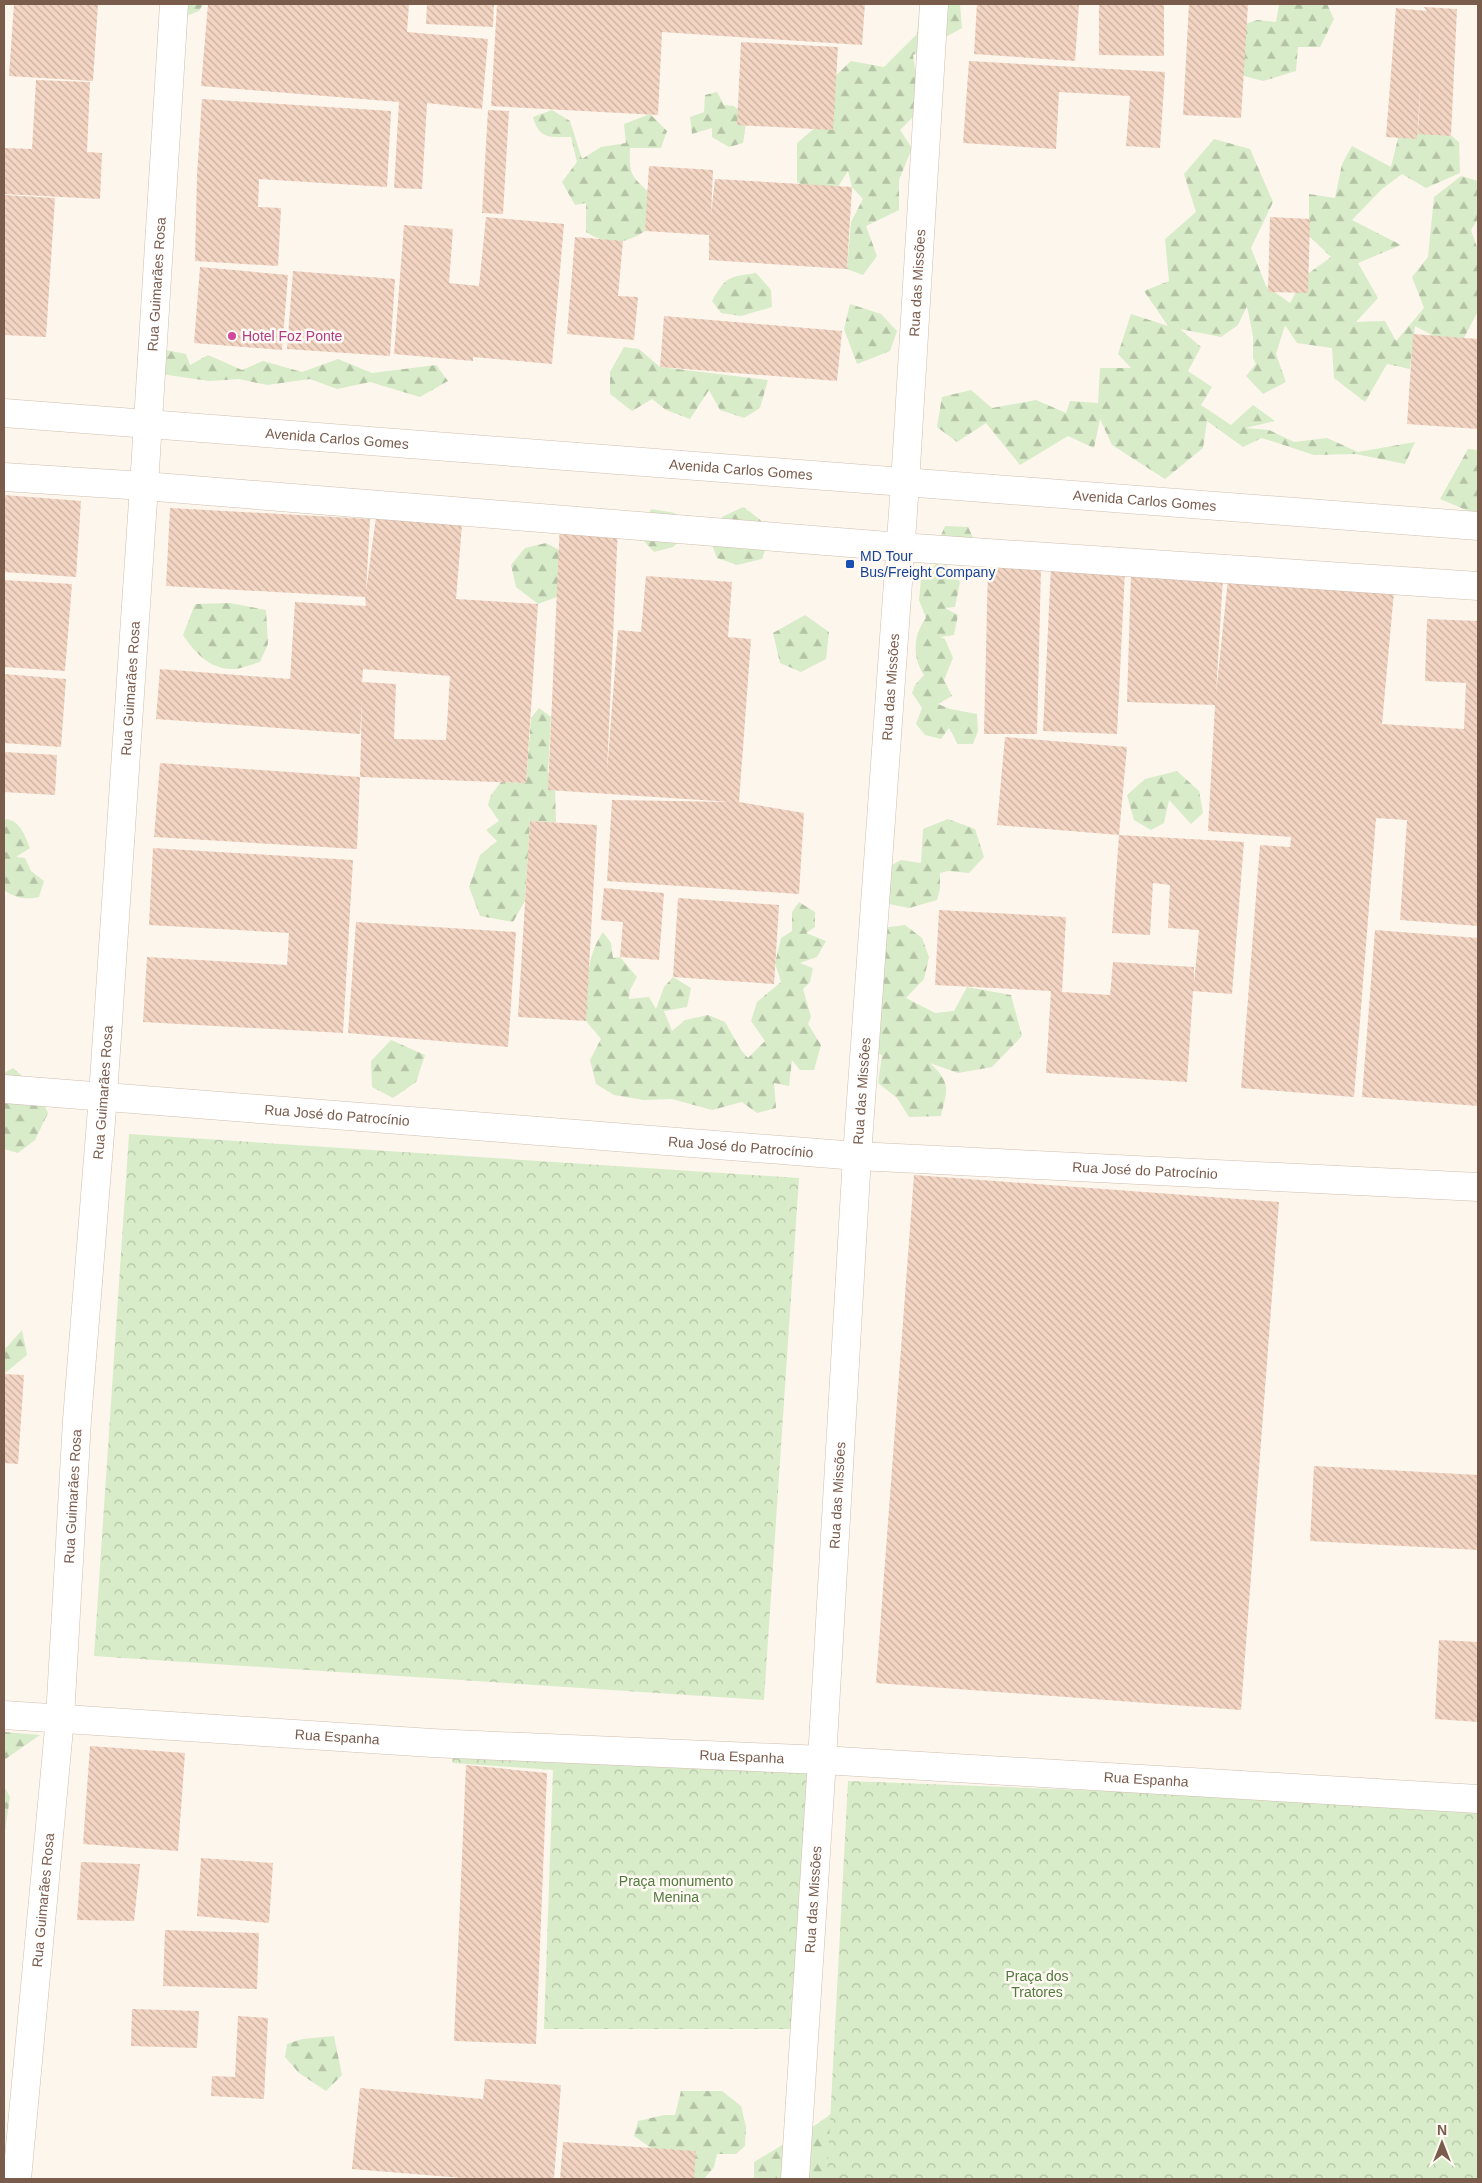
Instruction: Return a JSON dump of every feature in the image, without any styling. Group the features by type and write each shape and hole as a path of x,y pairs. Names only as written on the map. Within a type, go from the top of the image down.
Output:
{"street":[{"name":"Rua Guimarães Rosa","path":"17,2179 60,1718 77,1420 103,1096 174,4"},
{"name":"Rua das Missões","path":"795,2179 858,1156 900,547 934,4"},
{"name":"Avenida Carlos Gomes","path":"4,413 904,484 1478,526"},
{"path":"4,477 144,486 900,547 1478,586"},
{"name":"Rua José do Patrocínio","path":"4,1090 103,1096 858,1156 1478,1187"},
{"name":"Rua Espanha","path":"4,1714 432,1743 822,1760 1478,1799"}],"green space":[{"path":"158,4 203,4 199,11 184,17"},
{"path":"920,4 960,4 962,28 913,55 921,109 900,130 912,148 899,180 899,210 866,226 877,256 863,275 847,269 851,222 863,199 852,187 848,171 830,199 797,182 797,143 823,121 825,86 851,61 884,67 917,34"},
{"path":"1279,4 1327,4 1334,19 1320,47 1298,47 1296,71 1263,81 1229,72 1225,31 1257,20 1276,22"},
{"path":"717,92 724,105 734,106 747,117 743,143 729,147 712,137 712,128 692,134 690,117 704,112 705,95"},
{"path":"552,110 570,121 582,159 601,147 626,143 624,124 650,114 667,131 661,148 630,148 632,174 650,193 645,231 630,239 616,242 601,239 586,232 586,203 575,205 562,182 577,162 571,137 547,136 539,130 533,117"},
{"path":"1430,118 1459,142 1460,173 1426,188 1402,174 1382,189 1352,220 1401,245 1358,263 1378,298 1356,322 1385,321 1396,341 1424,308 1412,277 1428,257 1434,197 1461,176 1478,181 1478,219 1471,230 1478,250 1478,311 1458,349 1415,326 1410,369 1387,364 1365,402 1334,378 1332,348 1297,343 1285,325 1276,354 1286,382 1263,394 1246,376 1256,364 1253,358 1253,336 1247,306 1238,325 1221,337 1180,329 1201,347 1188,371 1212,387 1201,405 1231,425 1253,405 1275,421 1245,428 1269,430 1294,442 1327,438 1358,452 1415,442 1405,464 1356,454 1314,455 1262,438 1243,447 1207,421 1203,448 1165,479 1112,445 1100,419 1094,448 1068,436 1020,465 986,423 957,442 937,427 942,397 971,390 992,408 1036,400 1066,413 1070,401 1098,403 1100,368 1131,368 1118,354 1131,314 1168,326 1144,291 1169,281 1165,239 1196,212 1184,174 1214,139 1250,149 1273,202 1251,248 1266,286 1290,303 1305,276 1331,257 1309,236 1309,194 1335,198 1342,164 1352,146 1391,167 1399,134"},
{"path":"756,273 771,290 772,307 741,316 721,313 712,301 725,282 734,277"},
{"path":"850,304 881,314 897,331 890,351 857,364 844,329"},
{"path":"624,347 639,349 660,367 768,380 760,408 744,418 720,410 709,390 690,419 666,410 652,399 632,411 610,394 610,372"},
{"path":"161,349 186,354 190,365 208,355 242,370 263,361 302,372 338,359 372,373 436,365 448,381 420,397 370,382 337,389 310,379 267,385 239,379 209,381 161,374"},
{"path":"1468,449 1478,450 1478,515 1440,499"},
{"path":"743,507 763,523 768,534 762,559 737,565 717,558 709,537 722,517"},
{"path":"651,509 675,513 688,533 673,547 654,552 641,538"},
{"path":"945,526 968,527 976,544 945,564 960,582 955,607 945,608 958,615 954,635 940,637 945,639 953,658 944,680 952,696 938,704 950,709 977,714 978,731 973,744 958,744 949,728 941,739 925,735 916,724 922,708 912,693 915,685 924,675 917,661 916,654 916,639 926,618 919,600 921,579 935,565 937,545"},
{"path":"546,543 567,554 557,597 538,604 516,587 511,565 525,548"},
{"path":"230,603 266,610 268,644 260,662 236,669 225,669 210,663 192,648 183,635 195,604"},
{"path":"805,615 829,632 826,659 801,672 780,663 773,633"},
{"path":"539,708 551,717 548,772 555,790 556,822 530,821 525,901 513,922 480,916 469,887 480,855 497,841 486,830 499,821 488,805 491,795 501,782 526,783 531,718"},
{"path":"1177,771 1199,791 1203,813 1191,824 1169,800 1164,823 1151,830 1134,820 1127,795 1145,779"},
{"path":"4,819 18,825 26,838 30,848 16,857 25,858 31,871 44,881 39,897 20,898 4,890"},
{"path":"948,819 975,829 984,857 969,873 948,871 940,873 940,889 937,900 909,908 879,902 881,871 901,860 921,863 923,829"},
{"path":"799,902 815,912 815,927 806,933 826,941 817,957 800,963 813,968 810,982 803,989 811,1017 808,1024 821,1045 814,1070 800,1070 792,1060 789,1086 774,1083 776,1108 757,1113 742,1102 712,1110 672,1099 644,1100 614,1095 596,1084 590,1060 601,1039 586,1021 587,986 593,952 603,932 611,943 613,958 620,957 637,977 630,990 629,999 649,997 656,1009 664,987 673,977 691,988 687,1007 664,1011 672,1031 685,1020 708,1015 725,1022 741,1050 748,1058 765,1041 751,1021 757,1002 781,982 775,963 781,938 792,931 792,912"},
{"path":"905,925 922,938 929,957 924,979 906,998 935,1013 954,1011 967,987 1011,995 1022,1036 992,1067 958,1073 930,1063 945,1082 946,1093 941,1116 909,1117 897,1098 878,1083 882,1055 871,1052 882,928"},
{"path":"391,1040 425,1055 416,1082 393,1098 372,1087 371,1061"},
{"path":"13,1068 36,1088 48,1113 35,1140 18,1153 4,1149 4,1073"},
{"path":"129,1134 799,1178 764,1700 94,1656"},
{"path":"22,1330 27,1355 4,1374 4,1347 6,1348"},
{"path":"4,1732 40,1735 4,1760"},
{"name":"Praça monumento Menina","path":"449,1747 811,1765 793,2029 544,2029 553,1770 453,1763"},
{"name":"Praça dos Tratores","path":"848,1781 1478,1805 1478,2179 827,2179"},
{"path":"4,1786 10,1797 4,1837"},
{"path":"334,2036 342,2075 326,2091 299,2073 285,2057 287,2044 302,2039"},
{"path":"681,2091 722,2091 741,2106 746,2127 745,2146 736,2154 717,2154 714,2167 704,2179 680,2179 664,2172 651,2148 634,2136 638,2121 664,2115 675,2115"},
{"path":"853,2098 895,2179 754,2179 754,2162 817,2124"}],"building":[{"path":"14,4 98,4 93,81 9,76"},
{"path":"208,4 409,4 407,32 488,39 482,109 427,103 422,189 394,188 399,102 201,86"},
{"path":"427,4 494,4 493,27 426,24"},
{"path":"497,4 865,4 862,45 662,32 658,115 491,106"},
{"path":"977,4 1079,4 1075,61 974,54"},
{"path":"1099,4 1164,4 1164,56 1099,55"},
{"path":"1189,4 1248,4 1241,118 1183,115"},
{"path":"1424,7 1457,9 1451,136 1418,134 1421,77 1417,139 1386,137 1396,8 1427,11"},
{"path":"741,42 838,47 833,130 737,125"},
{"path":"969,61 1165,72 1160,148 1126,146 1130,96 1059,92 1056,149 963,143"},
{"path":"36,80 90,82 87,152 102,153 100,199 4,194 4,148 32,149"},
{"path":"202,99 391,111 387,187 259,179 258,207 281,208 278,266 195,261 197,175"},
{"path":"488,110 509,111 503,214 482,213"},
{"path":"649,166 713,170 711,215 715,179 852,187 847,269 709,260 709,235 645,231"},
{"path":"4,195 55,198 46,337 4,335"},
{"path":"486,217 564,224 552,364 473,357 473,361 394,354 404,225 453,229 449,283 479,286"},
{"path":"1270,217 1310,219 1308,293 1268,292"},
{"path":"575,237 623,241 618,296 638,297 634,340 567,334"},
{"path":"200,267 288,275 282,350 194,343"},
{"path":"293,271 395,279 390,356 287,349"},
{"path":"664,316 842,331 837,381 660,367"},
{"path":"1413,334 1478,339 1478,429 1407,424"},
{"path":"4,495 81,501 76,577 4,572"},
{"path":"170,508 370,519 366,591 376,517 462,525 456,599 538,604 526,783 360,777 362,701 360,734 156,719 160,669 290,679 295,602 366,606 365,597 166,586","holes":["363,669 450,676 446,740 394,739 396,684 362,682"]},
{"path":"560,523 618,526 607,772 618,630 641,632 646,576 732,582 728,637 751,639 739,802 804,813 799,894 607,881 612,800 732,802 548,790"},
{"path":"988,566 1041,567 1037,734 984,734"},
{"path":"1051,567 1125,570 1117,734 1043,731"},
{"path":"1131,572 1223,577 1216,694 1228,579 1394,592 1382,724 1464,729 1466,683 1425,681 1427,619 1478,621 1478,926 1400,920 1407,820 1376,818 1354,1097 1241,1088 1260,845 1290,847 1291,837 1208,831 1215,705 1127,702"},
{"path":"4,580 72,584 65,671 4,667"},
{"path":"4,674 66,679 61,747 4,743"},
{"path":"1005,737 1127,747 1119,835 997,825"},
{"path":"4,752 57,755 55,795 4,792"},
{"path":"160,763 360,777 357,849 154,837"},
{"path":"530,821 597,825 586,1021 518,1017"},
{"path":"1119,835 1244,842 1232,994 1193,991 1187,1082 1046,1073 1051,991 935,985 939,910 1066,917 1062,992 1110,995 1113,962 1194,967 1194,983 1199,930 1168,928 1170,885 1153,883 1150,935 1112,933"},
{"path":"153,848 353,860 343,1033 143,1022 147,957 287,965 289,933 149,925"},
{"path":"604,888 664,893 659,960 620,957 623,922 601,920"},
{"path":"678,898 779,905 774,984 673,977"},
{"path":"356,922 516,932 508,1047 348,1033"},
{"path":"1375,930 1478,938 1478,1106 1362,1097"},
{"path":"914,1175 1279,1202 1241,1710 876,1683"},
{"path":"4,1374 24,1375 18,1464 4,1463"},
{"path":"1314,1466 1478,1475 1478,1550 1310,1541"},
{"path":"1439,1640 1478,1642 1478,1722 1435,1719"},
{"path":"90,1746 185,1753 178,1851 83,1844"},
{"path":"466,1765 547,1773 536,2044 454,2041"},
{"path":"201,1858 273,1863 269,1923 197,1916"},
{"path":"81,1862 140,1864 134,1921 77,1920"},
{"path":"165,1930 259,1933 257,1989 163,1986"},
{"path":"132,2009 199,2011 197,2048 131,2046"},
{"path":"238,2016 268,2018 264,2099 211,2096 212,2076 235,2077"},
{"path":"485,2079 561,2085 554,2179 475,2179 352,2169 360,2088 483,2099"},
{"path":"563,2142 696,2151 694,2179 560,2179"}],"place":[{"name":"Hotel Foz Ponte","path":"232,336"},
{"name":"MD Tour Bus/Freight Company","path":"850,564"}]}
